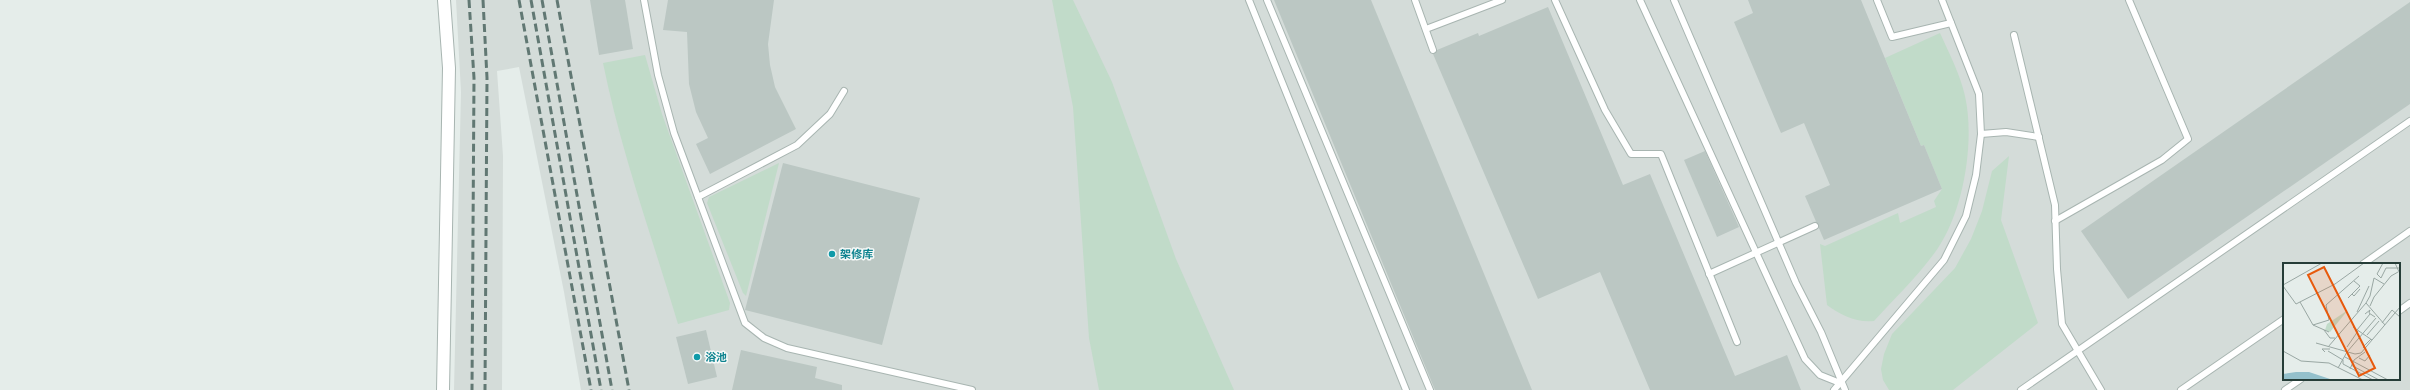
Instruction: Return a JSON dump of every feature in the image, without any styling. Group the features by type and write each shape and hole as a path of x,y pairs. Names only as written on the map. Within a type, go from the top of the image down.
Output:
{"street":[{"path":"443,390 449,68 444,0"}],"lane":[{"path":"644,0 658,75 674,133 745,323 764,338 787,348 972,390"},
{"path":"1249,0 1406,390"},
{"path":"1267,0 1430,390"},
{"path":"1415,0 1434,50"},
{"path":"1426,29 1502,0"},
{"path":"1555,0 1605,110 1631,154 1661,154 1737,342"},
{"path":"1640,0 1805,358 1820,375 1840,383"},
{"path":"1674,0 1778,241 1821,332 1840,383 1845,390"},
{"path":"1877,0 1892,37 1951,22"},
{"path":"1834,390 1944,260 1966,216 1976,175 1981,134 1979,94 1942,0"},
{"path":"2056,221 2162,160 2188,139 2128,0"},
{"path":"2014,35 2055,205 2062,324 2101,390"},
{"path":"698,197 797,144 830,114 844,91"},
{"path":"2021,390 2410,121"},
{"path":"1981,134 2006,132 2039,137"},
{"path":"1709,274 1756,253 1778,241 1815,226"},
{"path":"2364,263 2410,231"},
{"path":"2400,310 2410,303"},
{"path":"2181,390 2283,320"},
{"path":"2285,390 2300,380"}],"shaded area":[{"path":"456,0 2410,0 2410,390 581,390 564,292 519,67 497,71 503,156 502,390 454,390 461,92"}],"green space":[{"path":"1052,0 1073,0 1112,82 1176,259 1234,390 1099,390 1089,338 1073,107"},
{"path":"1940,33 1960,80 1965,96 1968,114 1968,154 1961,195 1947,232 1938,248 1924,267 1874,321 1861,321 1843,315 1827,305 1820,244 1825,246 1898,213 1900,223 1936,207 1934,201 1942,189 1924,145 1921,146 1885,58"},
{"path":"645,55 662,114 730,303 729,310 678,324 628,162 610,96 603,63"},
{"path":"2009,156 2001,220 2038,323 1953,390 1889,390 1883,380 1881,369 1884,354 1892,334 1955,268 1971,239 1982,211 1992,171"},
{"path":"779,163 746,296 743,293 707,203 709,197"}],"building":[{"path":"590,0 625,0 633,49 599,55"},
{"path":"668,0 774,0 768,44 770,65 775,87 796,129 710,174 696,144 708,138 696,112 689,84 687,32 663,30"},
{"path":"1274,0 1371,0 1532,390 1435,390"},
{"path":"1748,0 1861,0 1921,146 1924,145 1942,189 1824,240 1805,196 1830,185 1804,123 1781,133 1734,22 1753,13"},
{"path":"2410,2 2410,104 2128,299 2081,231"},
{"path":"1548,7 1623,185 1650,174 1735,376 1787,355 1801,390 1650,390 1600,272 1538,299 1433,54 1437,50 1478,33 1479,36"},
{"path":"1705,151 1739,227 1717,237 1684,160"},
{"name":"架修库","path":"783,163 920,198 882,345 745,310"},
{"name":"浴池","path":"706,330 717,377 688,384 676,337"},
{"path":"741,350 817,367 815,378 842,385 842,390 732,390"}],"railway":[{"path":"469,0 474,78 472,390"},
{"path":"483,0 487,78 485,390"},
{"path":"519,0 591,390"},
{"path":"531,0 601,390"},
{"path":"542,0 612,390"},
{"path":"557,0 629,390"}],"place":[{"name":"架修库","path":"832,254"},
{"name":"浴池","path":"697,357"}]}
